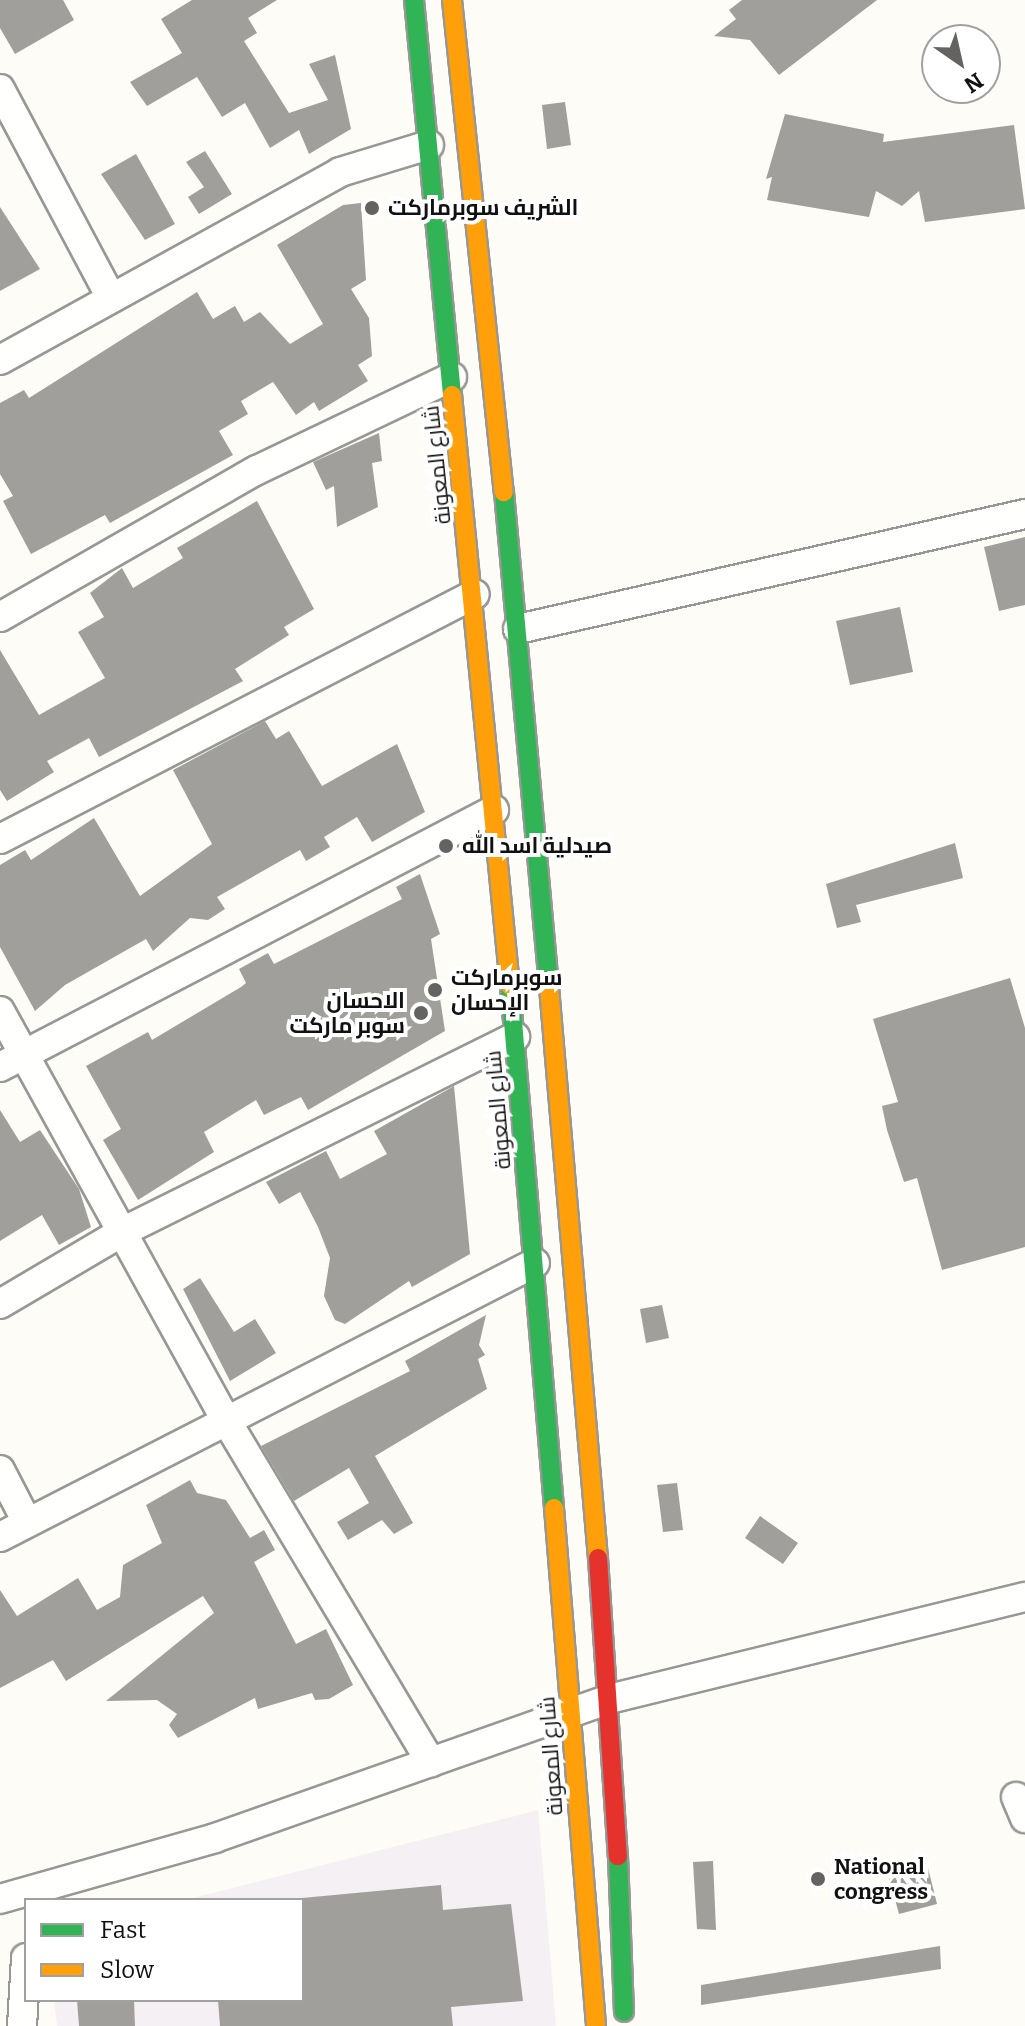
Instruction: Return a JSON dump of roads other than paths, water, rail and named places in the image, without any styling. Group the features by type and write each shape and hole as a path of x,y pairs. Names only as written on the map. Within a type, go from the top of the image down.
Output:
{"highway":[{"name":"شارع المعونة","path":"414,0 475,594 515,1037 596,2026"},
{"path":"452,0 518,629 609,1699 625,2026"}],"street":[{"path":"0,89 111,298"},
{"path":"0,360 340,172 429,145"},
{"path":"0,617 257,470 452,377"},
{"path":"518,629 1025,514"},
{"path":"0,839 475,594"},
{"path":"0,1067 494,810"},
{"path":"0,1011 26,1053 226,1420 431,1762"},
{"path":"0,1304 122,1232 515,1037"},
{"path":"0,1537 535,1263"},
{"path":"0,1470 27,1522"},
{"path":"30,1898 78,1872 215,1838 609,1699 1025,1597"},
{"path":"0,1899 24,1898"},
{"path":"22,2026 24,1992"}],"place":[{"name":"الشريف سوبرماركت","path":"372,208"},
{"name":"صيدلية اسد الله","path":"446,846"},
{"name":"سوبرماركت الإحسان","path":"435,990"},
{"name":"الاحسان سوبر ماركت","path":"421,1013"},
{"name":"National congress","path":"818,1879"}]}
